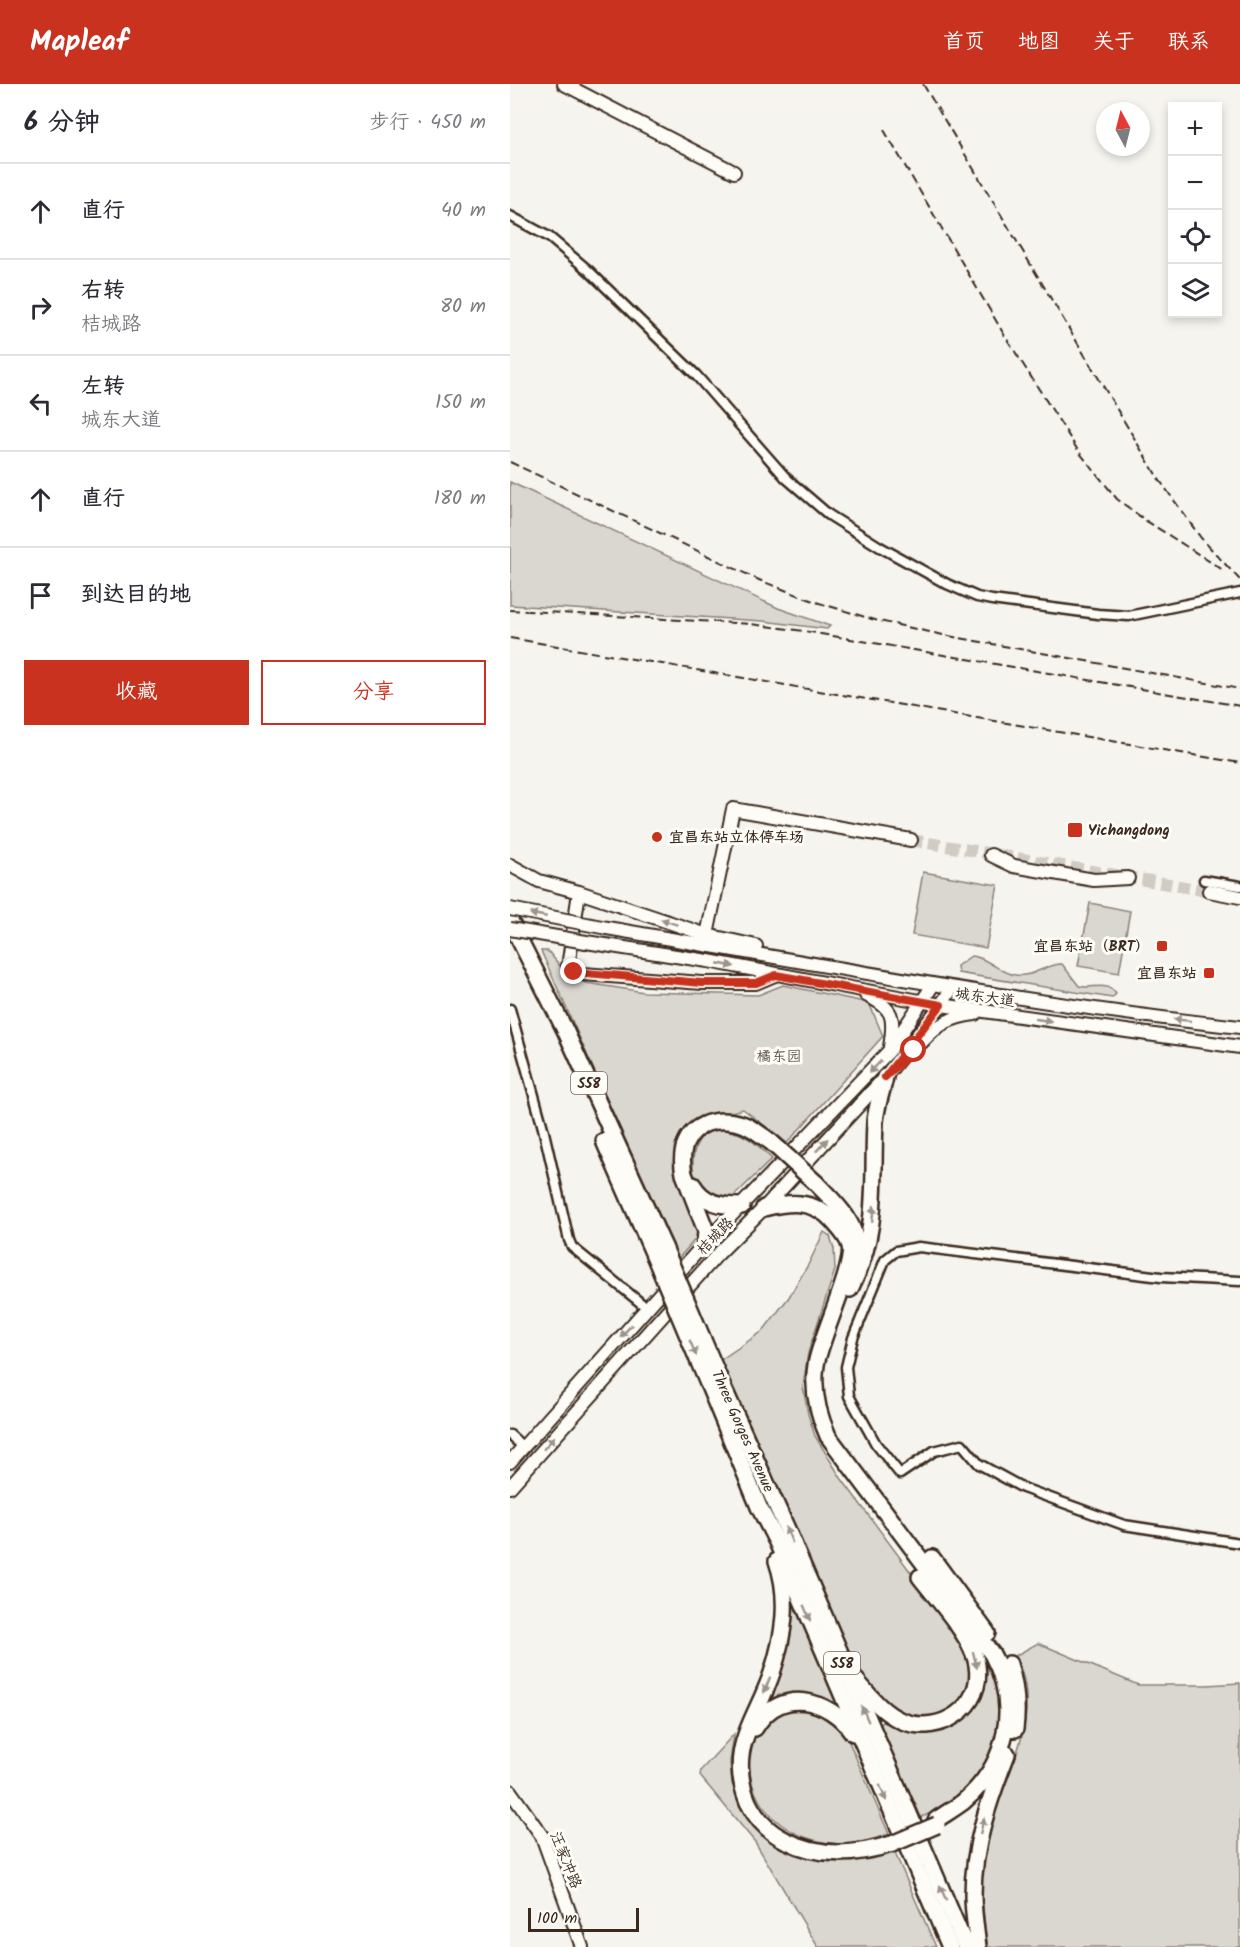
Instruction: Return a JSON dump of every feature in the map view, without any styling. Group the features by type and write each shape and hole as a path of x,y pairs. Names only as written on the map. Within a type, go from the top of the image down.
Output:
{"highway":[{"name":"Three Gorges Avenue","path":"510,921 566,1032 714,1382 759,1507 777,1542 950,1947"},
{"name":"Three Gorges Avenue","path":"510,940 556,1030 659,1251"},
{"path":"885,1077 875,1120 876,1170 871,1226 862,1267 850,1289 828,1348 822,1384 828,1414 837,1431 973,1611 1008,1664 1015,1685 1017,1709 1015,1734 984,1818 977,1847 973,1896 978,1947"},
{"path":"705,1243 706,1231 684,1174 683,1145 687,1137 699,1127 722,1122 739,1123 754,1130 839,1207 852,1227 857,1250 850,1289"},
{"path":"742,1206 725,1206 711,1202 697,1192 687,1173 688,1144 701,1131 724,1126 736,1128 770,1144"},
{"path":"814,1185 843,1219 851,1237 849,1265 815,1366 814,1385 817,1405 828,1436 882,1524 972,1647 978,1677 975,1691 961,1712 950,1720 934,1725 917,1726 887,1713 842,1663"},
{"path":"764,1208 802,1203 814,1206 833,1221 851,1247"},
{"name":"Three Gorges Avenue","path":"714,1382 787,1528 842,1663 966,1947"},
{"path":"828,1436 992,1654 1001,1671 1008,1723 1003,1748 986,1777 963,1801 937,1822"},
{"path":"759,1507 781,1571 785,1608 784,1624 772,1672 740,1755 739,1769 750,1807 775,1836 798,1847 819,1852 852,1853 872,1850 937,1822 963,1808 982,1790 998,1768 1012,1733 1014,1707 1012,1686 995,1645"},
{"path":"867,1753 846,1723 828,1708 815,1702 798,1701 774,1709 757,1723 747,1747 746,1776 752,1797 761,1814 783,1833 817,1846 845,1848 891,1841"}],"main road":[{"path":"564,84 734,172"},
{"path":"707,935 733,809 911,840"},
{"path":"991,855 1014,866 1094,880 1128,878"},
{"path":"510,865 539,881 707,935 889,976"},
{"path":"1207,886 1240,897"},
{"path":"579,892 568,967 574,972 702,983 756,983 776,975"},
{"name":"城东大道","path":"510,909 933,985 1138,1016 1240,1027"},
{"name":"城东大道","path":"510,929 708,961 941,1005 1240,1047"},
{"name":"桔城路","path":"510,1462 705,1243 889,1051 933,985"},
{"name":"桔城路","path":"510,1487 717,1255 764,1208 885,1077 952,988"},
{"path":"854,989 879,1001 889,1010 894,1020 889,1051"},
{"path":"885,1077 944,1022 961,1016 987,1012"},
{"name":"汪家冲路","path":"510,1791 542,1836 582,1947"}],"street":[{"path":"510,216 549,237 588,270 696,375 786,478 829,515 880,547 947,584 977,597 992,600 1077,612 1129,616 1240,593"},
{"path":"1207,886 1240,886"},
{"path":"510,1009 543,1128 572,1247 647,1308"},
{"path":"1240,1281 1161,1277 919,1247 896,1251 885,1260 853,1338 846,1367 849,1396 876,1444 900,1474 934,1451 962,1444 979,1464 1023,1488 1124,1525 1240,1543"},
{"path":"510,1435 523,1447"}],"green space":[{"path":"510,482 778,608 830,626 827,629 763,621 510,605"},
{"path":"923,872 998,885 986,948 912,935"},
{"path":"1090,903 1130,911 1119,973 1078,966"},
{"name":"橘东园","path":"541,951 548,951 569,977 586,983 644,992 758,995 783,985 869,1003 883,1036 787,1143 743,1109 702,1119 682,1135 676,1147 676,1163 698,1236 678,1259"},
{"path":"971,956 1015,975 1028,975 1062,964 1079,986 1104,986 1116,994 1112,998 958,973 957,966"},
{"path":"720,1129 749,1139 772,1159 731,1199 713,1196 694,1178 694,1153 699,1140 711,1131"},
{"path":"824,1232 830,1236 834,1249 835,1270 808,1353 803,1387 808,1414 815,1436 841,1478 972,1655 973,1678 968,1691 955,1707 938,1715 918,1717 892,1706 874,1690 854,1664 719,1361 763,1331 789,1297"},
{"path":"785,1577 842,1711 823,1702 759,1714 774,1680"},
{"path":"1038,1643 1138,1685 1240,1683 1240,1947 988,1947 982,1878 984,1855 996,1810 1020,1742 1025,1719 1026,1696 1022,1673 1013,1657"},
{"path":"987,1659 1001,1700 998,1740 990,1759 965,1792 947,1806 921,1817 880,1725 883,1722 915,1732 927,1733 950,1727 960,1721 976,1704 981,1693 984,1679 982,1663"},
{"path":"786,1709 820,1713 833,1721 846,1735 889,1834 855,1843 827,1843 796,1833 782,1825 761,1803 754,1789 750,1772 752,1741 761,1727"},
{"path":"734,1734 730,1762 732,1784 741,1802 770,1839 788,1851 818,1859 852,1862 894,1851 936,1947 818,1947 755,1842 700,1776 701,1770"}],"tunnel":[{"path":"911,840 1209,891"}],"railway":[{"path":"923,84 1158,478 1201,538 1240,580"},
{"path":"884,130 1005,336 1079,452 1117,499 1145,520 1223,570"},
{"path":"510,462 759,580 816,602 875,620 943,635 1240,689"},
{"path":"510,610 751,624 804,631 1240,706"},
{"path":"510,638 1240,763"}],"place":[{"name":"Yichangdong","path":"1075,830"},
{"name":"宜昌东站立体停车场","path":"657,837"},
{"name":"宜昌东站（BRT）","path":"1162,946"},
{"name":"宜昌东站","path":"1209,973"}],"route":[{"path":"574,972 702,983 756,983 776,975 941,1005 885,1077 914,1050"}]}
